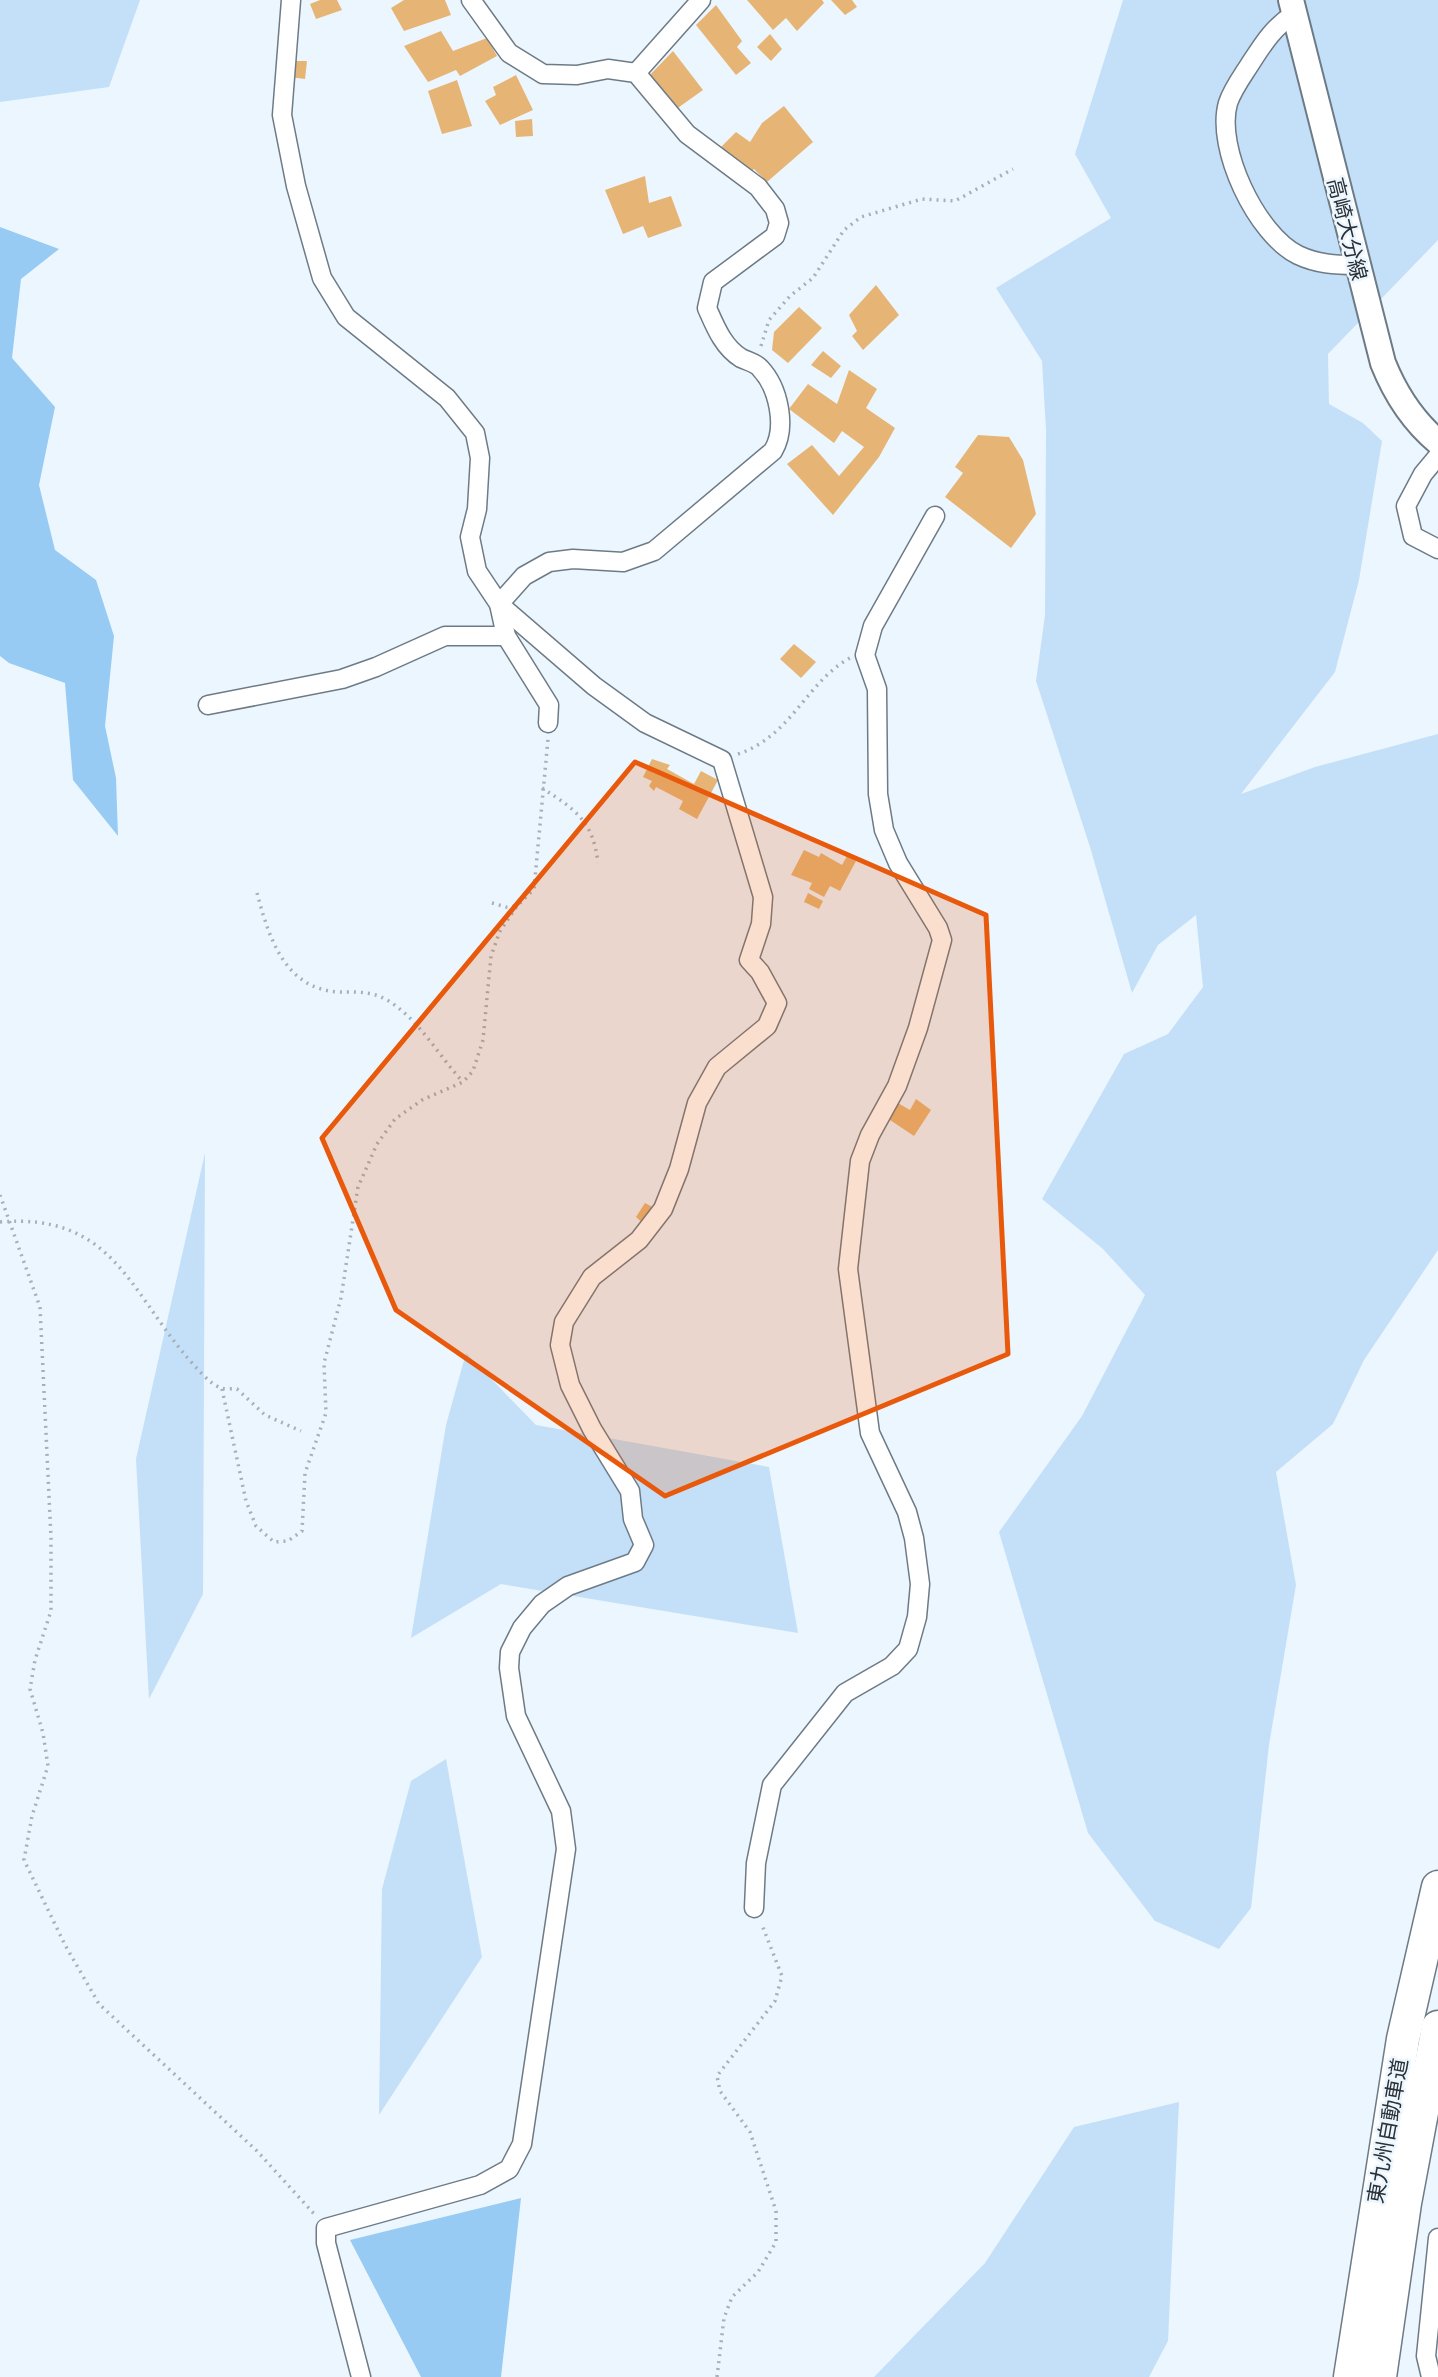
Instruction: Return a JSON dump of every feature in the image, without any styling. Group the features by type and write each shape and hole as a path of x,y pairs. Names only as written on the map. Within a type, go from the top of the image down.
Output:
{"highway":[{"name":"東九州自動車道","path":"1350,2377 1403,2039 1438,1887"},
{"name":"東九州自動車道","path":"1380,2377 1405,2203 1438,2027"}],"main road":[{"name":"高崎大分線","path":"1292,7 1356,265 1389,378 1418,423 1438,442"}],"street":[{"path":"291,0 282,115 296,186 322,278 345,317 447,398 475,433 480,458 477,509 470,537 477,571 499,604 594,686 645,723 722,760 763,897 761,924 749,960 760,972 777,1003 766,1027 717,1067 697,1103 688,1127 679,1169 663,1209 639,1240 592,1277 564,1322 560,1345 570,1385 592,1429 630,1491 633,1519 644,1545 635,1562 568,1586 542,1604 522,1628 510,1651 509,1668 516,1716 561,1811 565,1849 522,2144 509,2169 480,2185 326,2228 327,2243 361,2377"},
{"path":"471,0 509,53 544,75 577,75 608,69 636,73 687,134 758,187 775,209 779,223 775,236 713,282 707,308 723,339 738,356 760,367 777,400 781,429 780,440 773,451 654,551 623,562 573,559 549,562 524,576 499,604"},
{"path":"636,73 701,0"},
{"path":"1292,7 1267,36 1231,96 1226,118 1229,156 1262,221 1282,244 1298,255 1327,265 1356,265"},
{"path":"1438,456 1423,474 1406,506 1413,536 1438,549"},
{"path":"754,1908 757,1854 772,1785 845,1693 892,1666 908,1649 917,1617 920,1584 914,1538 907,1512 870,1433 848,1269 860,1161 870,1135 897,1086 918,1028 942,940 938,928 898,863 884,830 878,794 877,689 865,654 873,626 935,516"},
{"path":"499,604 506,636 549,705 548,723"},
{"path":"208,705 342,679 445,636 506,636"},
{"path":"1431,2377 1426,2356 1438,2238"}],"path":[{"path":"760,367 761,342 769,320 790,296 813,278 844,230 861,217 893,205 922,198 955,201 1013,169"},
{"path":"722,760 754,749 786,724 847,659 865,654"},
{"path":"0,1222 59,1227 82,1234 108,1253 128,1273 167,1333 194,1366 222,1389 246,1501 256,1526 274,1542 288,1541 302,1531 305,1474 326,1413 324,1363 341,1298 358,1187 377,1144 395,1119 422,1100 463,1082 480,1057 491,956 500,931 517,906 534,889 542,788 548,758 548,723"},
{"path":"542,788 566,803 587,823 595,840 598,863"},
{"path":"257,893 272,940 284,965 295,976 318,988 341,992 350,990 386,999 425,1034 463,1082"},
{"path":"492,903 506,907 517,906"},
{"path":"0,1195 40,1307 51,1538 51,1611 35,1660 30,1689 43,1733 48,1766 32,1816 24,1860 65,1945 99,2004 257,2151 326,2228"},
{"path":"222,1389 237,1389 265,1415 300,1431"},
{"path":"717,2377 724,2318 732,2297 758,2272 776,2242 776,2211 750,2133 720,2091 717,2076 775,2001 782,1976 754,1908"}],"highlighted area":[{"path":"635,762 986,915 1008,1354 665,1496 396,1310 322,1138"}],"shaded area":[{"path":"0,0 140,0 109,87 0,102"},
{"path":"1123,0 1438,0 1438,240 1328,354 1329,404 1363,423 1382,441 1359,580 1335,672 1241,794 1315,767 1438,734 1438,1250 1364,1360 1333,1424 1276,1472 1296,1585 1269,1745 1251,1908 1219,1949 1155,1921 1088,1833 999,1532 1082,1416 1145,1295 1103,1249 1042,1199 1124,1054 1168,1034 1203,987 1196,915 1158,945 1132,993 1090,847 1036,681 1045,615 1046,430 1042,361 996,288 1111,218 1075,154"},
{"path":"205,1153 203,1594 149,1699 136,1459"},
{"path":"466,1353 536,1425 769,1467 798,1633 501,1584 411,1638 446,1425"},
{"path":"446,1759 482,1957 379,2115 382,1889 411,1781"},
{"path":"1179,2102 1168,2341 1149,2377 874,2377 985,2263 1074,2127"}],"water":[{"path":"0,227 59,249 21,279 12,358 55,407 39,485 55,550 96,580 114,636 105,726 116,778 118,836 73,780 65,683 9,663 0,656"},
{"path":"521,2198 501,2377 421,2377 350,2240"}],"building":[{"path":"320,0 337,0 342,10 316,19 310,4"},
{"path":"404,0 445,0 451,15 404,31 391,8"},
{"path":"747,0 822,0 824,3 797,31 786,18 773,30"},
{"path":"831,0 852,0 857,7 845,15"},
{"path":"716,5 742,41 737,47 751,63 736,75 696,25"},
{"path":"441,31 453,51 487,38 497,56 460,76 456,70 428,82 404,46"},
{"path":"770,34 782,49 771,61 757,47"},
{"path":"673,51 703,90 675,110 647,78"},
{"path":"291,61 307,61 305,79 290,77"},
{"path":"516,75 533,110 500,125 485,101 496,95 493,87"},
{"path":"457,80 472,126 442,134 428,91"},
{"path":"784,106 813,142 767,182 754,169 749,174 718,150 736,132 750,142 762,123"},
{"path":"532,119 533,136 516,137 515,121"},
{"path":"645,176 649,203 671,196 682,226 648,238 643,226 623,234 605,190"},
{"path":"876,285 899,315 863,350 852,336 857,331 849,315"},
{"path":"799,307 822,328 788,363 772,350 774,332"},
{"path":"823,351 841,366 831,378 811,365"},
{"path":"849,370 877,389 866,408 895,428 879,457 833,515 787,464 812,445 839,476 864,447 842,431 834,443 789,409 808,384 837,404"},
{"path":"978,435 1009,437 1023,460 1036,514 1011,548 945,497 963,473 955,467"},
{"path":"794,644 816,662 801,678 780,659"},
{"path":"652,759 670,765 667,769 694,784 701,771 718,780 697,819 679,809 683,801 656,787 654,791 649,786 652,781 643,777"},
{"path":"804,850 819,857 821,853 842,865 847,856 856,861 840,891 830,886 824,897 809,889 812,883 791,875"},
{"path":"808,893 823,901 819,909 804,902"},
{"path":"916,1099 931,1110 914,1136 887,1118 896,1102 910,1110"},
{"path":"645,1203 656,1209 646,1226 636,1217"}]}
